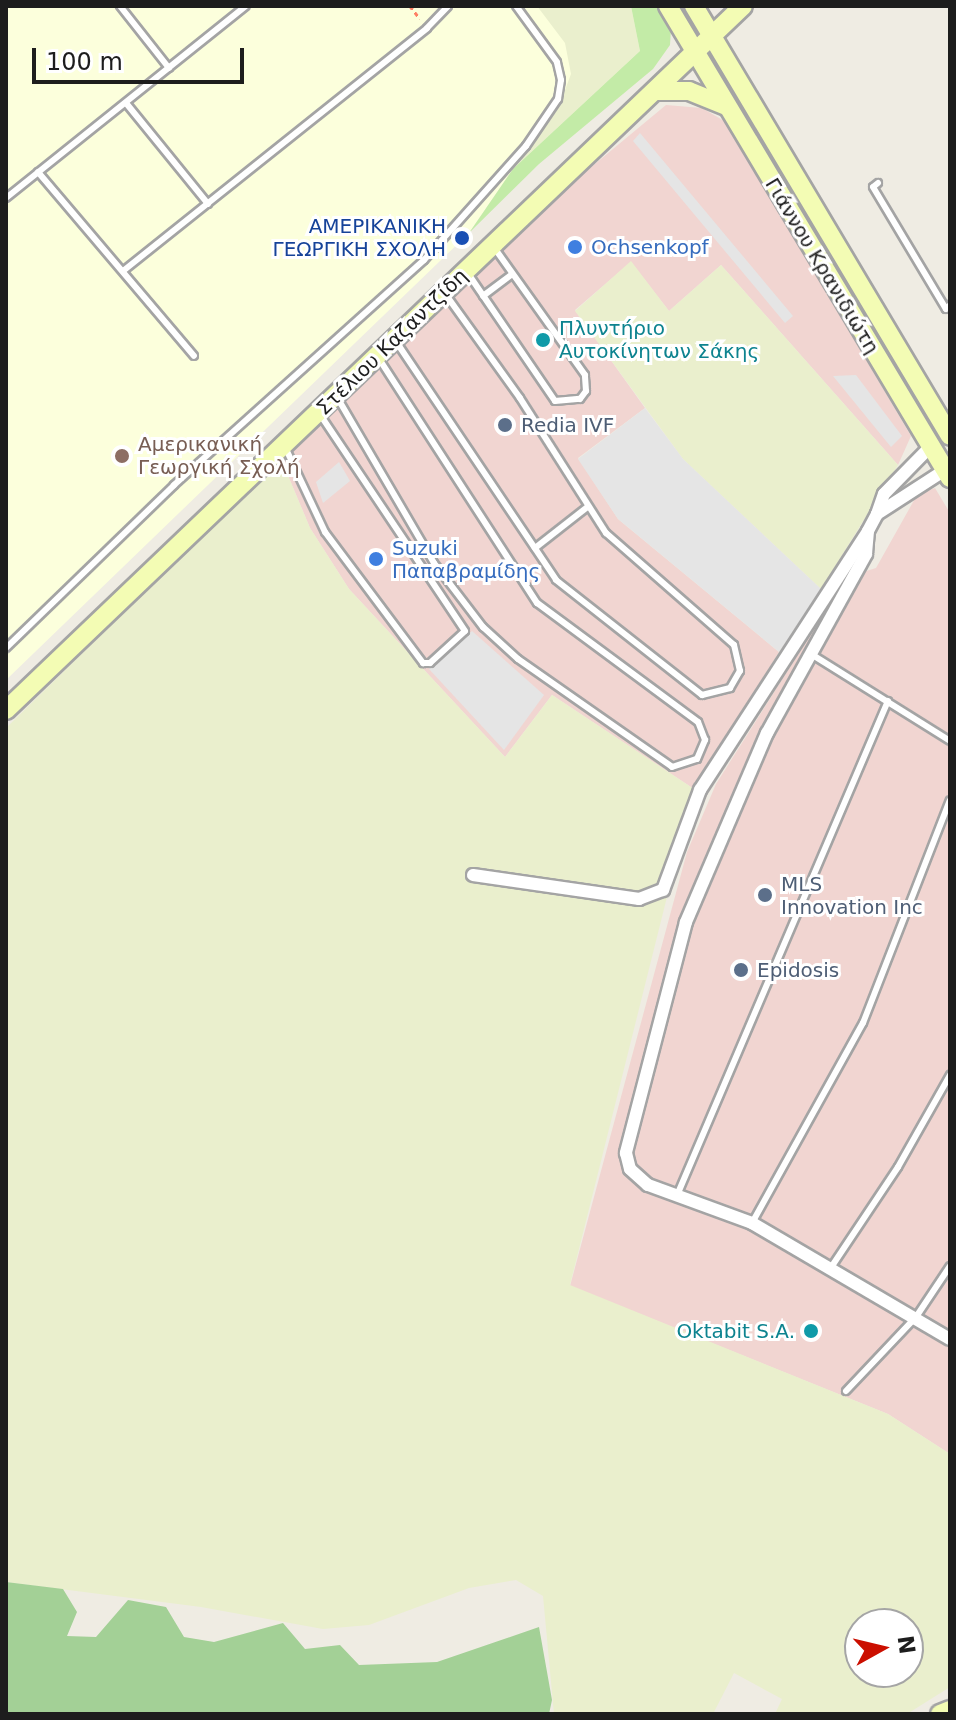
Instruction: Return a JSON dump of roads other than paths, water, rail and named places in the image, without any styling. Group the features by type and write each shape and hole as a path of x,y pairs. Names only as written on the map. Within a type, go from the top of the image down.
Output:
{"main road":[{"name":"Γιάννου Κρανιδιώτη","path":"668,6 947,474"},
{"name":"Γιάννου Κρανιδιώτη","path":"694,6 947,426"},
{"name":"Στέλιου Καζαντζίδη","path":"6,710 743,6"},
{"path":"655,91 689,91 728,107"},
{"path":"940,1714 950,1710"}],"street":[{"path":"473,875 639,899 663,890 700,790 868,531 884,494 930,447"},
{"path":"877,514 947,474"},
{"path":"868,531 866,554 767,733 709,860 686,922 626,1153 636,1178 752,1223 832,1266 950,1339"}],"lane":[{"path":"120,6 169,68"},
{"path":"6,198 246,6"},
{"path":"123,271 427,28 448,6"},
{"path":"6,648 186,474 424,260 526,146 558,99 561,80 557,62 516,6"},
{"path":"126,103 208,204"},
{"path":"38,172 194,356"},
{"path":"878,183 873,187 946,309 950,305"},
{"path":"466,271 555,401 580,399 586,391 585,375 503,267 493,246"},
{"path":"483,296 510,276"},
{"path":"395,339 556,580 702,695 730,688 740,671 734,645 606,533 586,508 520,398 444,292"},
{"path":"336,395 434,563 483,627 541,676 672,767 697,759 705,740 698,722 537,603 377,356"},
{"path":"284,444 325,532 423,663 430,663 465,631 318,411"},
{"path":"535,548 586,508"},
{"path":"811,654 950,741"},
{"path":"678,1193 888,701"},
{"path":"752,1223 863,1023 950,800"},
{"path":"832,1266 898,1167 950,1075"},
{"path":"846,1391 916,1317 950,1266"}],"place":[{"name":"ΑΜΕΡΙΚΑΝΙΚΗ ΓΕΩΡΓΙΚΗ ΣΧΟΛΗ","path":"462,238"},
{"name":"Ochsenkopf","path":"575,247"},
{"name":"Πλυντήριο Αυτοκίνητων Σάκης","path":"543,340"},
{"name":"Redia IVF","path":"505,425"},
{"name":"Αμερικανική Γεωργική Σχολή","path":"122,456"},
{"name":"Suzuki Παπαβραμίδης","path":"376,559"},
{"name":"MLS Innovation Inc","path":"765,895"},
{"name":"Epidosis","path":"741,970"},
{"name":"Oktabit S.A.","path":"811,1331"}]}
